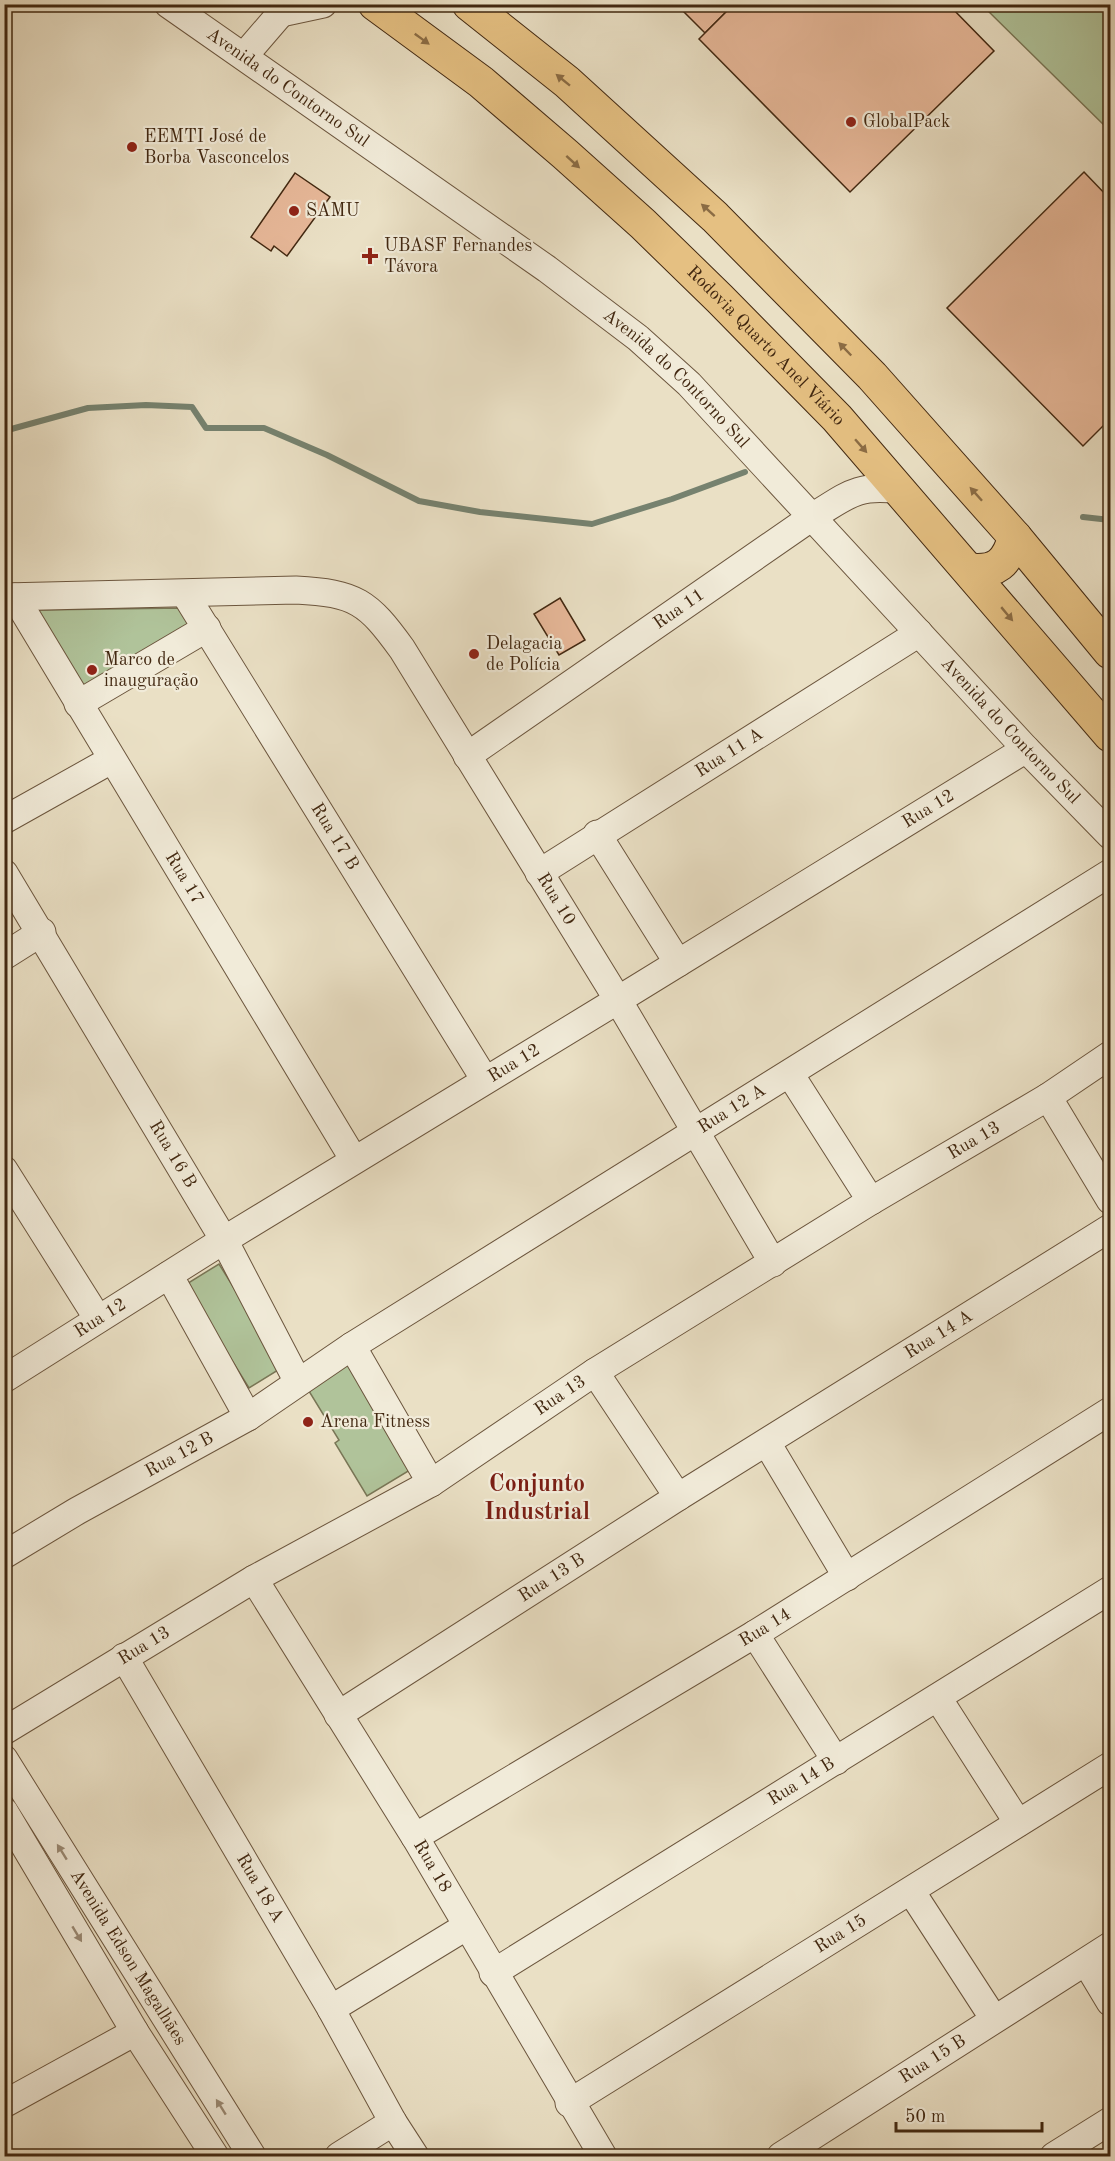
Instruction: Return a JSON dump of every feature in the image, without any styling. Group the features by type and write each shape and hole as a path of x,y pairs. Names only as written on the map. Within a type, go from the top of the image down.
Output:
{"highway":[{"name":"Rodovia Quarto Anel Viário","path":"375,4 481,82 643,224 720,299 837,418 1110,735"},
{"path":"469,4 567,82 715,217 872,376 1015,537 1110,652"},
{"path":"969,570 986,572 1001,564 1010,552 1015,537"}],"street":[{"name":"Avenida do Contorno Sul","path":"168,4 547,269 638,338 689,384 1026,748 1110,835"},
{"path":"244,56 282,9 323,4"},
{"name":"Rua 11","path":"467,756 812,517 856,490 878,487 899,490"},
{"name":"Rua 10","path":"10,597 296,590 339,594 368,607 402,649 618,1000 773,1263"},
{"name":"Rua 17 B","path":"185,594 485,1080"},
{"name":"Rua 17","path":"10,597 78,704 354,1160"},
{"path":"78,704 207,628"},
{"name":"Rua 11 A","path":"539,873 597,834 919,633"},
{"name":"Rua 12","path":"4,1379 224,1240 1026,748"},
{"path":"4,820 111,760"},
{"path":"597,834 678,963"},
{"name":"Rua 16 B","path":"4,873 42,932 224,1240 298,1382"},
{"name":"Rua 12 A","path":"351,1346 1110,873"},
{"path":"4,956 42,932"},
{"name":"Rua 13","path":"4,1731 254,1579 431,1483 595,1372 871,1201 1048,1097 1110,1055"},
{"path":"790,1074 871,1201"},
{"path":"1048,1097 1110,1200"},
{"path":"4,1170 98,1319"},
{"name":"Rua 14 A","path":"767,1443 1110,1228"},
{"path":"169,1275 248,1417"},
{"path":"351,1346 431,1483"},
{"name":"Rua 12 B","path":"4,1555 77,1511 248,1417 351,1346"},
{"path":"595,1372 678,1497"},
{"name":"Rua 14","path":"415,1837 755,1634 1110,1411"},
{"path":"767,1443 847,1577"},
{"name":"Rua 13 B","path":"338,1715 678,1497 767,1443"},
{"name":"Rua 18","path":"254,1579 415,1837 569,2103 603,2157"},
{"name":"Rua 14 B","path":"494,1973 1110,1590"},
{"path":"755,1634 836,1761"},
{"name":"Rua 18 A","path":"124,1658 331,2009 393,2122 415,2157"},
{"path":"938,1698 1018,1823"},
{"name":"Avenida Edson Magalhães","path":"4,1759 252,2157"},
{"name":"Rua 15","path":"569,2103 1110,1766"},
{"name":"Avenida Edson Magalhães","path":"4,1811 135,2032 215,2157"},
{"path":"911,1891 994,2019"},
{"path":"331,2009 467,1926"},
{"name":"Rua 15 B","path":"781,2157 1110,1946"},
{"path":"1086,1962 1110,2002"},
{"path":"4,2104 135,2032"},
{"path":"1054,2157 1110,2121"},
{"path":"339,2157 393,2122"}],"green space":[{"path":"982,5 1110,5 1110,131"},
{"path":"183,608 193,626 86,692 36,610"},
{"path":"219,1264 283,1367 249,1388 185,1285"},
{"path":"348,1357 415,1467 367,1496 335,1443 339,1440 304,1383"}],"building":[{"path":"676,4 734,4 705,33"},
{"name":"GlobalPack","path":"734,4 948,4 994,51 850,192 699,39"},
{"path":"1084,172 1110,199 1110,419 1083,446 947,308"},
{"name":"SAMU","path":"295,173 330,197 287,256 274,246 271,251 251,237"},
{"path":"560,598 585,640 559,655 534,614"}],"waterway":[{"path":"4,431 88,408 146,405 192,407 206,428 264,428 327,455 419,501 480,512 592,524 672,499 745,472"},
{"path":"1083,517 1110,520"}],"place":[{"name":"GlobalPack","path":"851,122"},
{"name":"EEMTI José de Borba Vasconcelos","path":"132,147"},
{"name":"SAMU","path":"294,211"},
{"name":"UBASF Fernandes Távora","path":"370,256"},
{"name":"Delagacia de Polícia","path":"474,654"},
{"name":"Marco de inauguração","path":"92,670"},
{"name":"Arena Fitness","path":"308,1422"}],"district":[{"name":"Conjunto Industrial","path":"537,1499"}]}
